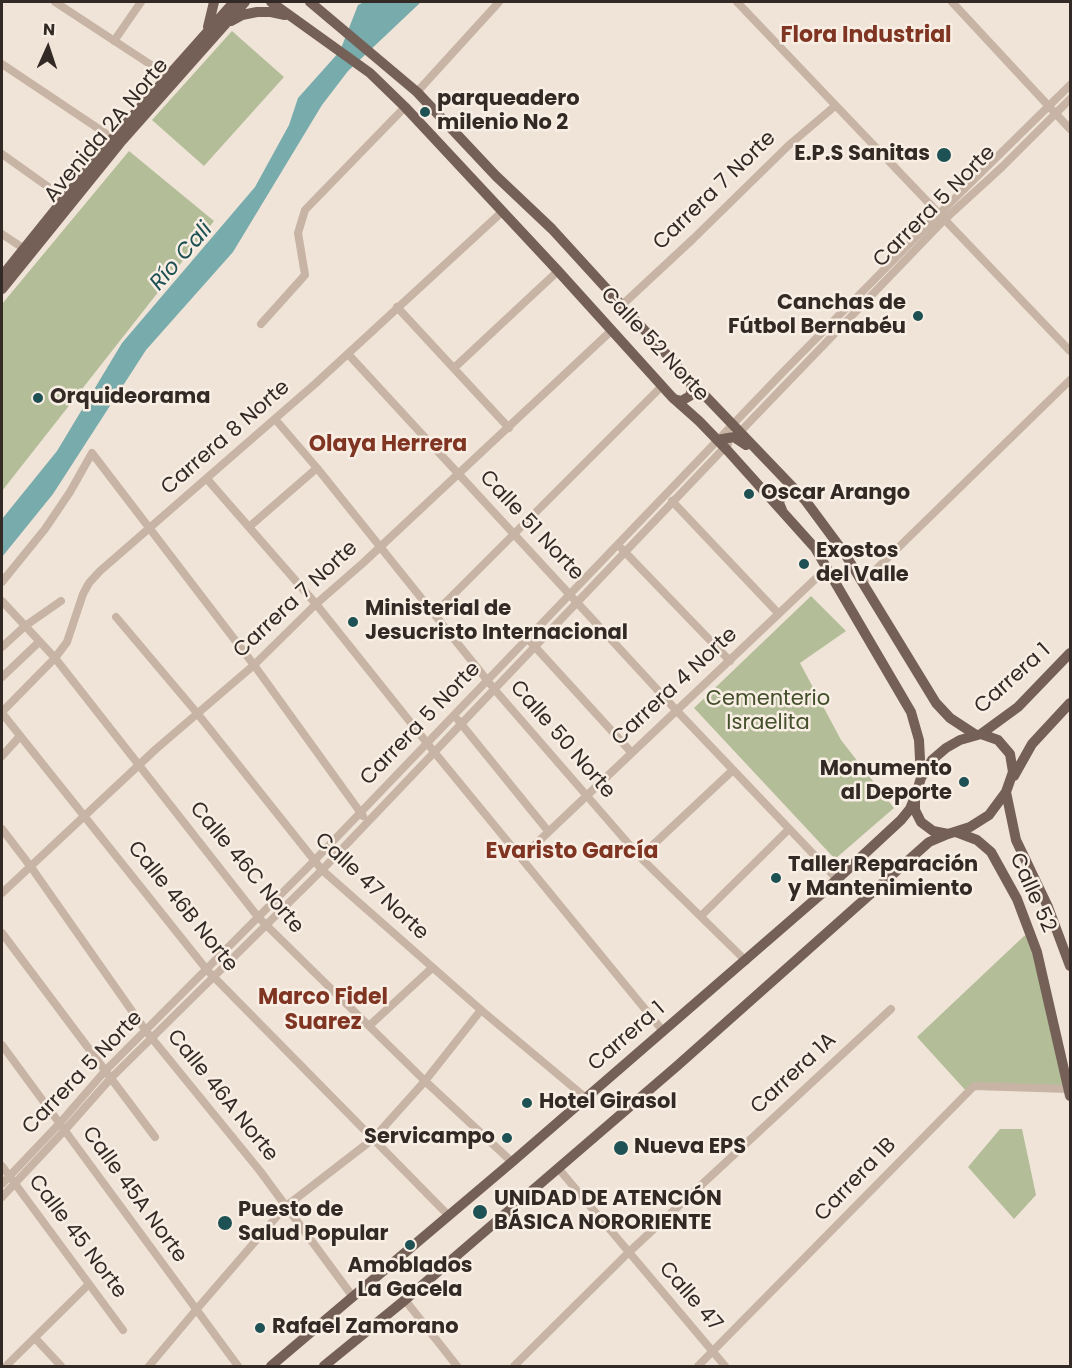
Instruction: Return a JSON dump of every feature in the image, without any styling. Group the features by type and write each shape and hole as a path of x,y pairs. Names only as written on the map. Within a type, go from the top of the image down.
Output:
{"main road":[{"path":"212,31 214,2"},
{"name":"Avenida 2A Norte","path":"2,289 67,200 212,31 234,2"},
{"name":"Avenida 2A Norte","path":"212,31 245,2"},
{"name":"Calle 52 Norte","path":"271,2 370,73 405,107 672,397 721,441 815,548 911,712 919,740 921,778"},
{"name":"Calle 52 Norte","path":"310,2 417,92 484,163 552,229 735,431 760,453 805,500 827,528 862,582 936,703 950,718 978,734"},
{"path":"212,31 235,19 257,12 271,12 297,21"},
{"path":"467,175 471,164 484,163"},
{"name":"Avenida 2A Norte","path":"2,276 28,251"},
{"path":"672,397 681,401 690,396 692,389 690,379"},
{"path":"721,441 735,431"},
{"path":"783,512 779,502 784,492 793,491 805,500"},
{"name":"Carrera 1","path":"978,734 1018,707 1071,653"},
{"path":"324,1366 405,1300 558,1168 806,953 929,842 983,819 999,804 1032,744 1071,703"},
{"path":"952,833 933,831 921,822 915,810 915,797 921,778 933,760 946,748 978,734 998,740 1007,748 1013,766 1012,779"},
{"name":"Calle 52","path":"1006,792 1016,840 1070,960"},
{"name":"Carrera 1","path":"271,1366 746,961 905,816 915,797"},
{"name":"Calle 52","path":"952,833 977,840 991,852 1017,899 1036,952 1070,1092"}],"street":[{"path":"114,40 141,2"},
{"path":"417,92 499,2"},
{"path":"737,2 1071,351"},
{"path":"952,2 1071,129"},
{"path":"61,3 170,78"},
{"path":"2,63 117,140"},
{"name":"Carrera 5 Norte","path":"735,431 941,217 1053,110 1071,85"},
{"name":"Carrera 5 Norte","path":"1053,110 1071,99"},
{"name":"Carrera 7 Norte","path":"621,304 693,239 789,146 835,106"},
{"path":"261,324 305,275 298,233 305,210 405,107"},
{"path":"2,154 67,200"},
{"name":"Carrera 8 Norte","path":"2,712 55,658 72,631 83,594 89,583 148,528 348,354 503,211"},
{"path":"2,234 28,251"},
{"path":"454,368 558,271"},
{"path":"397,307 508,428"},
{"name":"Carrera 7 Norte","path":"2,892 139,765 254,664 612,330"},
{"name":"Calle 51 Norte","path":"348,354 677,711 837,879"},
{"path":"862,582 1071,380"},
{"path":"434,614 662,386"},
{"name":"Calle 50 Norte","path":"275,419 317,468 487,681 640,858 746,961"},
{"name":"Carrera 5 Norte","path":"210,973 266,925 435,753 672,501 721,441"},
{"name":"Carrera 5 Norte","path":"2,1197 12,1180 108,1074 210,973 258,917 428,743 617,543 721,441"},
{"path":"2,582 45,529 70,492 92,453 254,664 368,822"},
{"path":"249,527 317,468"},
{"path":"207,479 316,604 663,1031"},
{"path":"672,501 778,613"},
{"path":"617,543 730,661"},
{"name":"Carrera 4 Norte","path":"521,858 828,567"},
{"name":"Calle 46C Norte","path":"2,601 55,658 258,917 425,1081 512,1162"},
{"path":"2,648 25,626 61,601"},
{"name":"Calle 47 Norte","path":"116,617 197,713 313,862 432,968 586,1098"},
{"path":"527,638 631,752"},
{"path":"2,677 39,642"},
{"name":"Calle 46B Norte","path":"2,712 210,973 449,1216"},
{"path":"454,715 548,831"},
{"path":"2,756 20,736"},
{"path":"640,858 733,770"},
{"name":"Calle 46A Norte","path":"2,829 149,1035 260,1171 353,1297"},
{"path":"701,916 789,829"},
{"path":"2,933 155,1137"},
{"path":"369,1026 432,968"},
{"name":"Carrera 1A","path":"514,1366 628,1253 891,1009"},
{"path":"150,1366 285,1207 373,1139 425,1081 481,1010"},
{"name":"Calle 45A Norte","path":"2,1045 238,1366"},
{"name":"Carrera 1B","path":"698,1366 974,1086 1070,1092"},
{"name":"Calle 45 Norte","path":"2,1166 123,1330"},
{"name":"Calle 47","path":"558,1168 725,1366"},
{"name":"Carrera 5 Norte","path":"2,1184 12,1180"},
{"path":"3,1366 35,1338 89,1284"},
{"path":"405,1300 457,1366"},
{"path":"35,1338 61,1366"}],"green space":[{"path":"232,31 284,77 204,166 152,120"},
{"name":"Orquideorama","path":"129,151 214,221 2,491 2,304"},
{"name":"Cementerio Israelita","path":"811,596 846,631 800,663 841,740 894,808 835,859 694,708"},
{"path":"1031,933 1069,1089 974,1086 967,1092 917,1037 1024,936"},
{"path":"1000,1129 1022,1129 1036,1195 1014,1219 968,1167"}],"water":[{"path":"364,2 421,2 348,71 322,105 233,252 146,350 53,494 2,557 2,519 57,451 122,343 255,187 289,125 298,98 340,51 358,5"}],"place":[{"name":"parqueadero milenio No 2","path":"425,112"},
{"name":"E.P.S Sanitas","path":"944,155"},
{"name":"Canchas de Fútbol Bernabéu","path":"918,316"},
{"name":"Orquideorama","path":"38,398"},
{"name":"Oscar Arango","path":"749,494"},
{"name":"Exostos del Valle","path":"804,564"},
{"name":"Ministerial de Jesucristo Internacional","path":"353,622"},
{"name":"Monumento al Deporte","path":"964,782"},
{"name":"Taller Reparación y Mantenimiento","path":"776,878"},
{"name":"Hotel Girasol","path":"527,1103"},
{"name":"Servicampo","path":"507,1138"},
{"name":"Nueva EPS","path":"621,1148"},
{"name":"UNIDAD DE ATENCIÓN BÁSICA NORORIENTE","path":"480,1212"},
{"name":"Puesto de Salud Popular","path":"225,1223"},
{"name":"Amoblados La Gacela","path":"410,1245"},
{"name":"Rafael Zamorano","path":"260,1328"}],"district":[{"name":"Flora Industrial","path":"866,36"},
{"name":"Olaya Herrera","path":"388,445"},
{"name":"Evaristo García","path":"572,852"},
{"name":"Marco Fidel Suarez","path":"323,1010"}],"water label":[{"name":"Río Cali","path":"182,257"}]}
